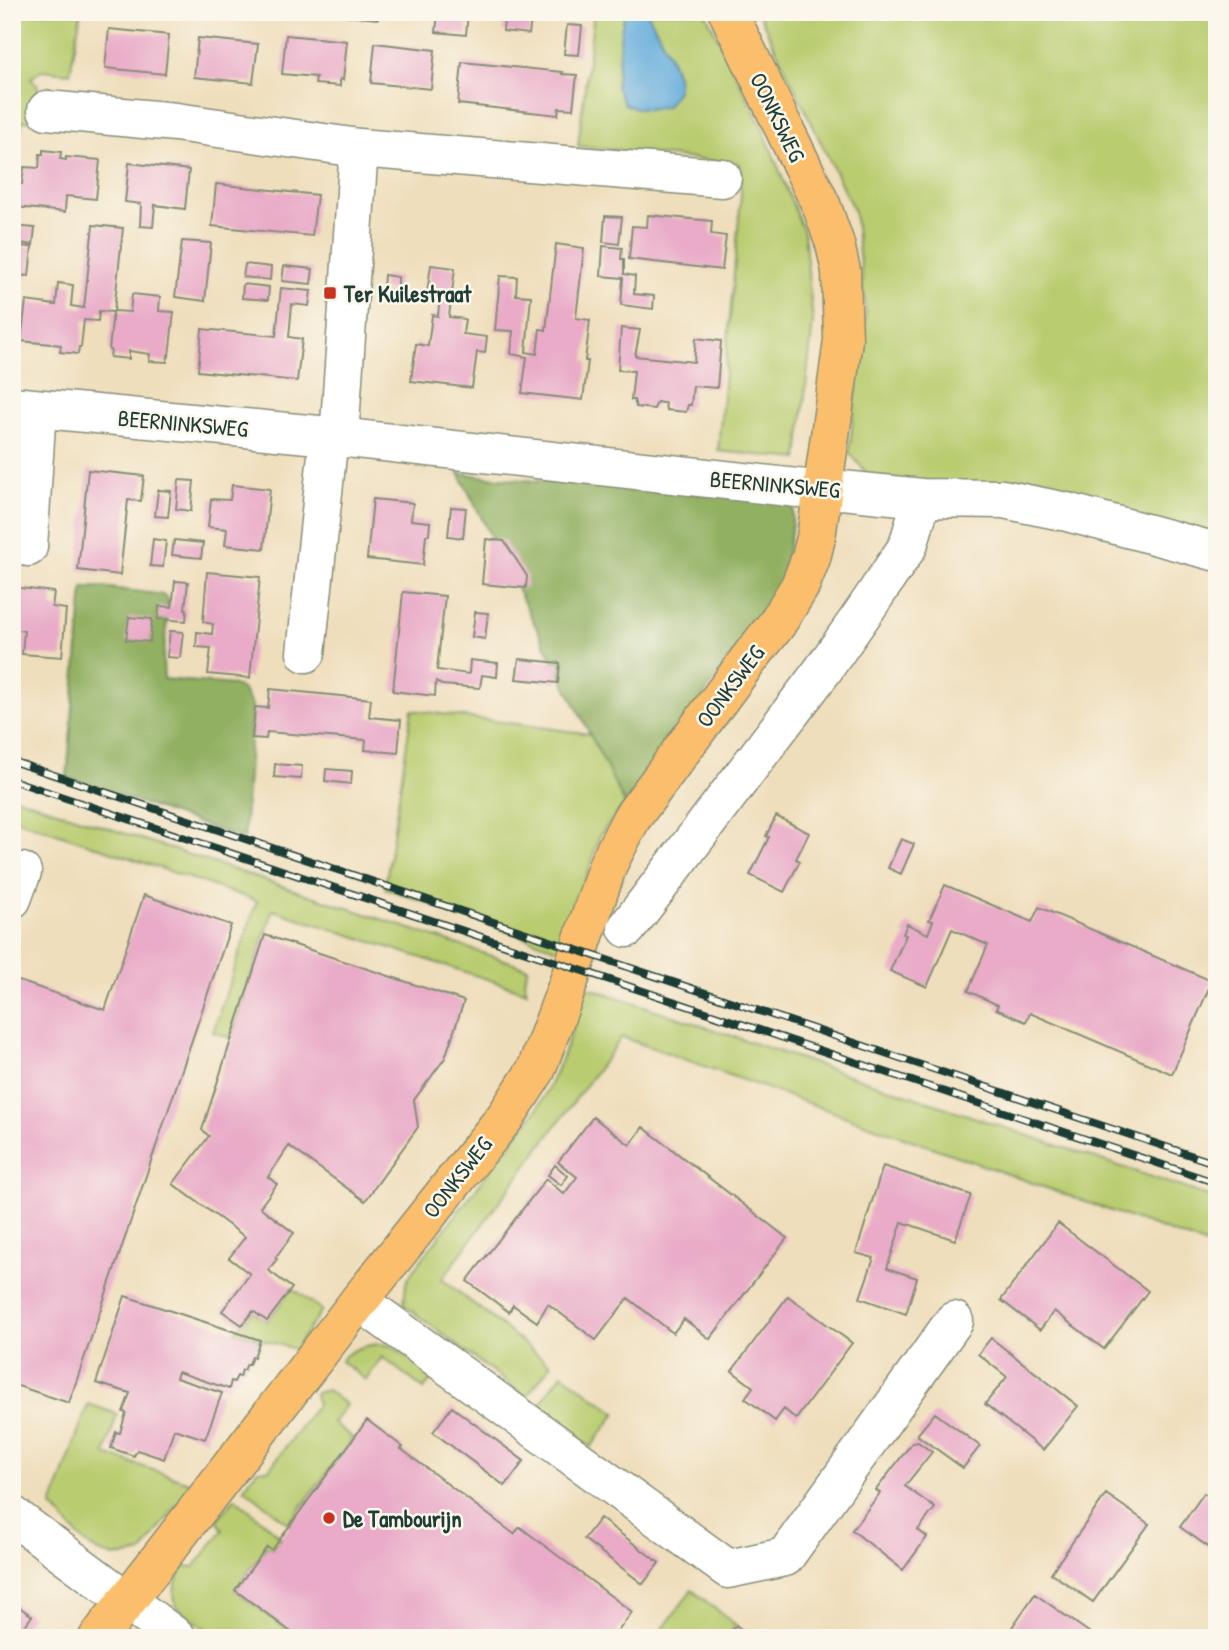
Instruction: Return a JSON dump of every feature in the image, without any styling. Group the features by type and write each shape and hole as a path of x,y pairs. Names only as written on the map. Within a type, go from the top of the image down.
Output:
{"main road":[{"name":"OONKSWEG","path":"98,1638 506,1116 536,1070 608,864 631,819 776,625 800,586 814,548 824,491 843,340 841,271 822,207 728,12"}],"street":[{"path":"47,110 176,122 359,148 722,178"},
{"path":"306,653 334,437 359,148"},
{"name":"BEERNINKSWEG","path":"28,547 25,407 334,437 824,491 842,490 922,498 1003,499 1067,512 1217,552"},
{"path":"627,928 823,670 872,600 908,546 922,498"},
{"path":"359,1301 728,1569 785,1557 954,1321"},
{"path":"12,1515 177,1638"}],"green space":[{"path":"12,12 81,12 70,73 42,70 31,78 38,86 36,121 22,121 21,130 12,130"},
{"path":"594,12 625,12 671,62 647,12 705,12 763,129 804,233 813,322 798,459 718,451 741,195 740,164 578,146"},
{"path":"758,12 1217,12 1217,537 868,475 849,452 866,312 854,211"},
{"path":"459,473 794,501 780,590 625,804"},
{"path":"102,587 164,595 169,601 163,660 164,679 234,685 242,689 252,706 244,839 67,777 83,588"},
{"path":"412,710 590,734 625,804 600,835 563,951 385,888"},
{"path":"12,796 528,968 524,980 527,992 273,910 231,1038 213,1032 257,901 12,818"},
{"path":"587,987 1217,1199 1217,1245 1215,1248 622,1037 442,1279 551,1365 526,1397 404,1305 406,1283 537,1109 559,1065"},
{"path":"292,1288 322,1310 295,1349 235,1332 253,1311 267,1321"},
{"path":"380,1344 391,1346 434,1376 424,1389 382,1357 366,1380 341,1361 354,1350"},
{"path":"562,1374 616,1413 591,1447 537,1407"},
{"path":"327,1390 346,1405 333,1423 353,1438 290,1525 244,1488 257,1470 269,1469 317,1405 315,1393"},
{"path":"88,1404 117,1414 105,1454 192,1483 142,1553 111,1556 100,1552 81,1538 52,1506"},
{"path":"235,1498 281,1537 272,1550 267,1547 235,1590 286,1629 280,1638 217,1638 176,1606 174,1590 179,1575 185,1566 194,1567 223,1530 217,1520"},
{"path":"692,1590 736,1625 729,1635 733,1638 656,1638"}],"water":[{"path":"625,12 647,12 671,60 678,86 667,106 646,109 624,104 616,87"}],"building":[{"path":"349,12 379,12 378,19 348,16"},
{"path":"438,12 468,12 466,35 436,32"},
{"path":"504,18 531,21 529,34 503,31"},
{"path":"567,25 582,26 579,55 564,54"},
{"path":"109,29 169,35 165,74 105,68"},
{"path":"286,35 347,41 340,86 315,84 316,77 282,74"},
{"path":"198,38 258,44 253,83 194,77"},
{"path":"375,43 435,50 431,89 371,83"},
{"path":"462,62 577,75 573,109 559,108 558,115 458,104"},
{"path":"43,150 61,152 60,159 66,160 66,157 100,160 96,199 66,196 65,212 16,207 18,184 22,184 24,167 39,168"},
{"path":"129,163 189,170 185,209 155,205 153,227 140,226 141,204 125,202"},
{"path":"216,184 317,195 312,236 212,226"},
{"path":"648,215 712,221 711,234 726,236 722,270 629,259 632,226 647,227"},
{"path":"605,216 622,217 619,244 603,242"},
{"path":"93,225 123,228 114,311 130,312 132,294 160,297 159,311 174,312 167,362 149,361 150,354 129,351 129,359 110,357 113,312 99,311 98,321 84,320 78,354 60,352 61,345 21,341 26,301 56,305 58,283 73,285 71,306 84,308"},
{"path":"12,226 35,228 33,245 12,242"},
{"path":"182,241 211,243 205,301 175,297"},
{"path":"556,244 584,248 576,318 590,320 583,400 522,393 527,357 511,354 513,331 495,330 500,276 517,277 516,295 531,296 526,352 537,354 540,329 546,330"},
{"path":"17,246 32,247 29,276 14,275"},
{"path":"603,246 622,248 624,274 635,276 634,294 654,296 653,309 621,305 623,278 601,276"},
{"path":"245,264 271,267 270,280 243,277"},
{"path":"431,265 455,268 449,317 465,319 463,334 487,337 485,353 477,352 472,388 411,381 416,344 428,346 432,315 438,316 440,295 427,293"},
{"path":"284,266 313,269 311,284 282,281"},
{"path":"384,275 398,277 398,291 383,289"},
{"path":"243,284 269,287 268,300 242,298"},
{"path":"281,288 311,291 309,306 292,304 289,337 302,339 297,381 198,371 202,329 276,336"},
{"path":"621,328 640,330 635,356 694,362 696,338 721,341 717,388 693,386 691,405 688,405 686,412 666,410 665,403 657,402 654,409 636,407 634,400 631,400 634,371 618,370"},
{"path":"88,470 144,476 141,501 128,500 120,575 78,570"},
{"path":"179,480 194,481 191,511 176,509"},
{"path":"232,485 270,489 264,549 225,545 227,529 208,527 211,499 230,500"},
{"path":"158,490 171,491 168,517 155,516"},
{"path":"373,499 413,503 411,520 430,522 423,565 367,559"},
{"path":"451,507 466,508 463,538 448,536"},
{"path":"153,539 166,541 163,567 150,566"},
{"path":"486,539 504,541 527,576 526,588 482,584"},
{"path":"174,540 203,543 201,558 172,555"},
{"path":"207,572 260,577 250,678 208,674 211,648 196,647 197,632 212,634 213,624 203,622"},
{"path":"175,581 188,582 186,621 158,619 159,606 172,607"},
{"path":"12,587 54,592 52,607 66,609 62,657 22,654 24,631 12,629"},
{"path":"403,592 445,596 437,670 469,674 470,660 498,663 497,677 482,675 480,688 442,685 436,681 435,696 393,691"},
{"path":"475,612 488,613 485,639 472,637"},
{"path":"129,617 152,619 150,642 126,640"},
{"path":"170,631 183,632 180,658 167,657"},
{"path":"519,659 560,663 558,683 516,679"},
{"path":"270,689 371,699 369,717 401,720 398,753 365,750 366,740 267,732 266,739 252,738 255,707 268,708"},
{"path":"275,764 302,766 301,779 274,777"},
{"path":"326,769 352,771 351,784 325,781"},
{"path":"776,816 809,833 796,859 800,861 784,892 750,875"},
{"path":"901,839 914,844 901,874 888,868"},
{"path":"945,885 1032,922 1039,907 1212,981 1172,1074 1030,1013 1026,1022 996,1009 998,1005 968,991 988,945 952,929 927,987 890,971 906,935 903,934 907,924 928,934 933,921 929,920"},
{"path":"144,895 231,925 69,1403 12,1384 12,989 16,980 105,1010"},
{"path":"265,935 464,1001 445,1058 414,1100 418,1127 365,1201 289,1146 268,1177 277,1184 260,1207 294,1233 268,1270 292,1288 267,1321 253,1311 242,1325 222,1311 250,1274 229,1258 245,1237 173,1184 209,1136 202,1130"},
{"path":"593,1117 630,1145 643,1127 787,1238 710,1339 684,1319 673,1333 628,1298 596,1340 548,1304 537,1322 513,1305 509,1312 467,1281 546,1179 564,1194 577,1177 558,1162"},
{"path":"555,1165 568,1176 561,1185 548,1175"},
{"path":"883,1166 971,1195 955,1240 902,1222 887,1268 917,1278 906,1314 860,1298 874,1258 856,1253"},
{"path":"1058,1223 1148,1291 1104,1349 1054,1311 1040,1330 1001,1300"},
{"path":"125,1296 260,1340 254,1357 242,1370 240,1377 237,1376 234,1382 231,1381 229,1389 178,1372 176,1378 222,1393 205,1439 174,1429 164,1459 137,1450 134,1456 111,1448 116,1432 120,1433 126,1413 123,1412 130,1393 96,1383"},
{"path":"788,1296 852,1343 796,1419 784,1409 775,1421 745,1398 753,1387 732,1371"},
{"path":"991,1338 1078,1406 1043,1450 985,1404 1007,1377 978,1354"},
{"path":"452,1407 524,1461 505,1486 433,1432"},
{"path":"935,1413 980,1446 963,1468 917,1435"},
{"path":"367,1420 514,1534 520,1527 632,1612 613,1638 299,1638 235,1590 267,1547 272,1550"},
{"path":"918,1442 932,1452 905,1486 935,1508 918,1530 927,1537 903,1570 852,1530 880,1493 876,1490 912,1443"},
{"path":"1204,1493 1217,1502 1217,1553 1180,1527"},
{"path":"1106,1494 1149,1524 1093,1602 1051,1573"},
{"path":"600,1518 659,1563 643,1584 584,1539"},
{"path":"1035,1594 1097,1638 1006,1636"},
{"path":"12,1602 32,1616 16,1638 12,1638"},
{"path":"736,1625 752,1638 733,1638 729,1635"}],"railway":[{"path":"12,761 1217,1164"},
{"path":"12,780 1217,1183"}],"place":[{"name":"Ter Kuilestraat","path":"330,293"},
{"name":"De Tambourijn","path":"329,1518"}]}
